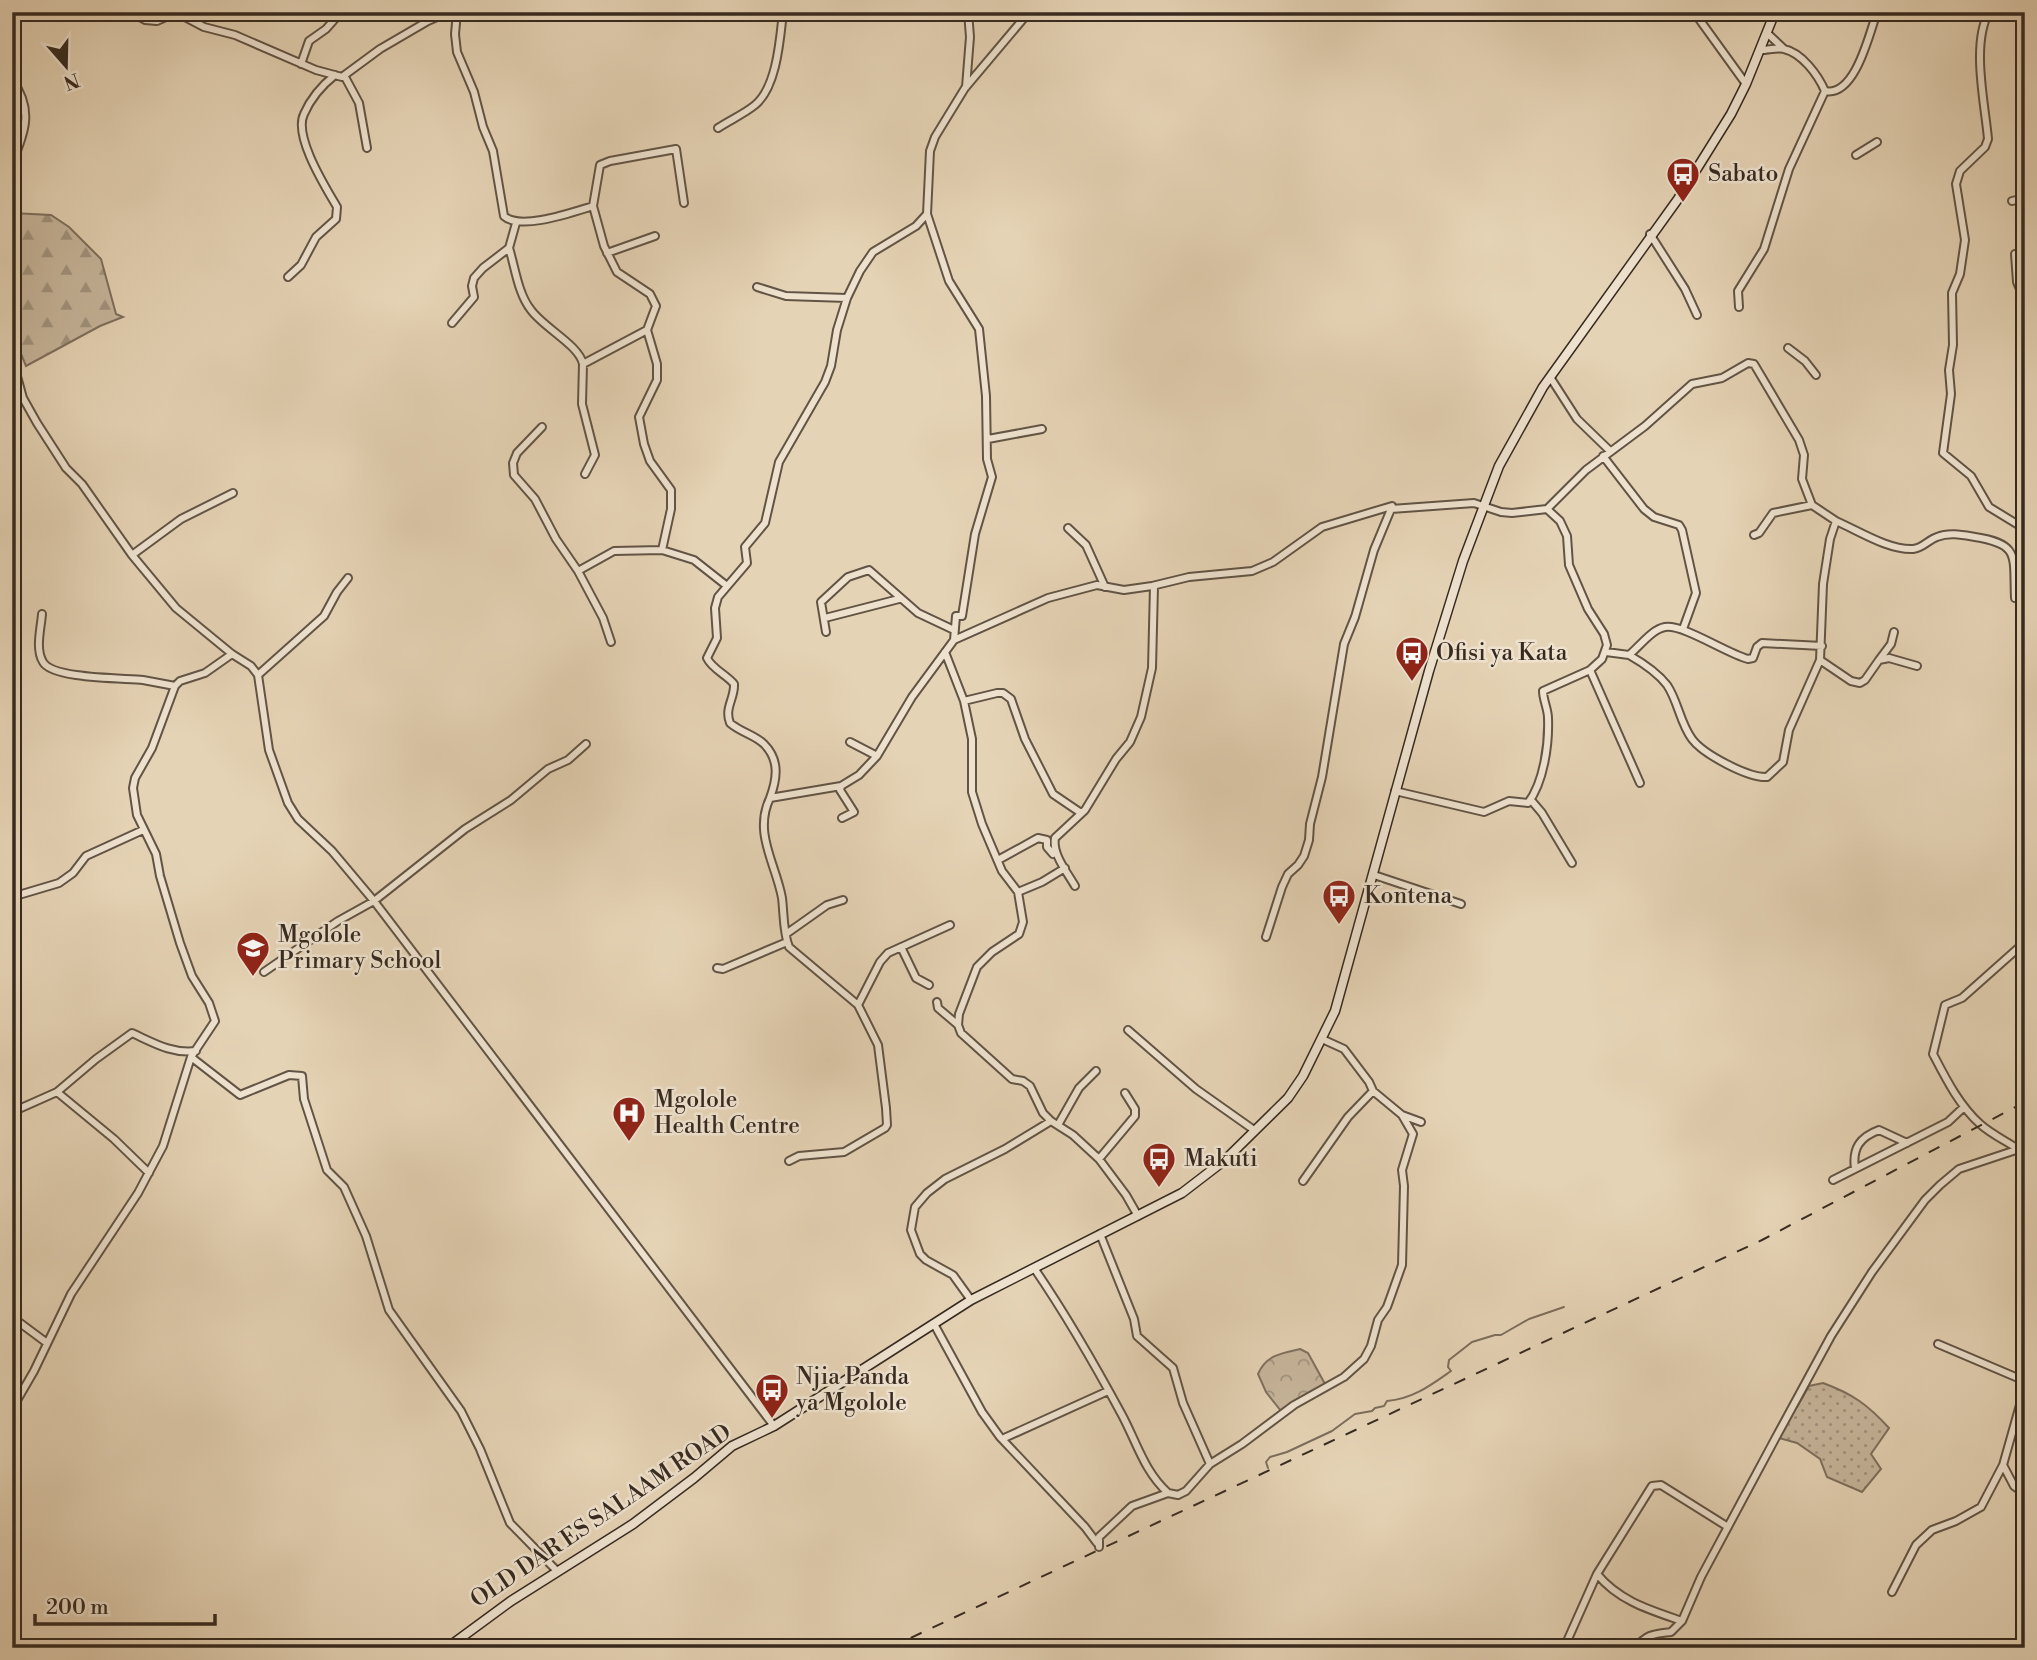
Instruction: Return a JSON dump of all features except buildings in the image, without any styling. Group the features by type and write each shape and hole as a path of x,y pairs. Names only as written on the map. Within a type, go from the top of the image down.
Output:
{"street":[{"path":"131,12 145,20 186,17 204,27 235,35 301,64 345,77 380,49 449,12"},
{"path":"301,64 309,41 326,29 341,12"},
{"path":"457,12 455,34 459,60 474,92 483,127 493,151 502,210 510,221 516,223 593,206"},
{"path":"718,128 762,97 779,51 783,12"},
{"path":"965,89 970,37 968,12"},
{"path":"954,640 956,616 962,616 975,534 992,477 987,459 988,439 979,329 950,281 927,214 930,151 965,89 1029,12"},
{"path":"1694,12 1746,84"},
{"name":"OLD DAR ES SALAAM ROAD","path":"447,1648 482,1621 633,1524 732,1446 774,1426 971,1300 1169,1201 1225,1160 1287,1098 1303,1076 1335,1011 1432,659 1483,505 1510,444 1550,377 1650,234 1678,199 1731,114 1761,50 1775,12"},
{"path":"1825,91 1840,90 1852,78 1877,12"},
{"path":"1989,12 1983,23 1980,49 1989,139 1985,148 1960,171 1956,184 1965,240 1960,274 1952,293 1953,345 1948,370 1951,394 1943,453 1971,476 1989,507 2025,529"},
{"path":"1767,33 1784,49 1801,59 1815,73 1825,91"},
{"path":"1761,50 1784,49"},
{"path":"288,277 300,265 316,237 329,226 337,214 337,207 309,156 302,124 303,115 316,92 335,75"},
{"path":"345,77 359,103 367,148"},
{"path":"12,80 23,97 26,117 12,163"},
{"path":"1739,307 1738,291 1764,248 1789,169 1825,91"},
{"path":"1856,155 1877,142"},
{"path":"583,364 647,330 653,318 655,301 650,294 617,272 607,253 593,206 600,165 673,148 678,153 684,202"},
{"path":"2012,201 2025,198"},
{"path":"789,1161 799,1156 844,1152 887,1125 878,1045 858,1005 794,953 787,942 781,896 765,843 765,808 777,772 775,763 764,744 730,723 727,710 734,684 728,676 709,663 707,657 717,638 716,602 747,563 745,547 765,523 779,462 825,382 847,298 860,271 873,252 916,226 927,214"},
{"path":"516,223 509,248 530,309 546,327 579,352 583,364 582,404 590,444 595,455 585,474"},
{"path":"1650,234 1698,315"},
{"path":"607,253 655,236"},
{"path":"452,323 474,297 474,278 509,248"},
{"path":"2015,254 2017,282 2025,301"},
{"path":"757,287 786,296 847,298"},
{"path":"647,330 657,365 657,380 639,417 650,461 671,490 671,509 662,550"},
{"path":"1788,348 1805,361 1816,375"},
{"path":"12,358 23,398 37,423 66,467 82,484 132,555 176,608 232,654 251,666 258,675 269,750 288,803 298,819 332,850 373,901 774,1426"},
{"path":"1391,509 1459,503 1483,505 1512,513 1547,509 1603,456 1645,426 1692,384 1714,381 1748,363 1754,364 1799,440 1804,455 1802,479 1812,505 1836,521 1868,536 1904,548 1922,547 1937,537 1946,535 1958,534 1998,540 2012,553 2015,598"},
{"path":"1550,377 1577,419 1610,450"},
{"path":"12,402 23,398"},
{"path":"542,427 517,453 513,463 514,475 536,499 556,538 579,571 603,618 611,642"},
{"path":"988,439 1042,429"},
{"path":"1603,456 1644,509 1654,517 1679,525 1682,530 1696,593 1684,629"},
{"path":"132,555 181,519 233,493"},
{"path":"1754,535 1759,533 1773,513 1812,505"},
{"path":"770,798 841,786 859,775 877,756 912,697 954,640 1048,597 1097,585 1124,590 1189,577 1232,574 1262,568 1322,527 1392,506 1391,509"},
{"path":"1266,937 1282,887 1288,874 1304,856 1309,840 1344,644 1355,617 1374,550 1391,509"},
{"path":"1395,791 1484,812 1503,802 1525,804 1531,800 1541,775 1547,739 1549,716 1542,691 1596,666 1606,652 1607,645 1569,565 1567,536 1560,521 1547,509"},
{"path":"1606,652 1629,655 1649,667 1667,685 1696,742 1736,769 1767,777 1783,762 1789,730 1820,660 1823,584 1830,539 1836,521"},
{"path":"1068,528 1086,545 1105,587"},
{"path":"579,571 614,551 662,550 694,560 727,586"},
{"path":"826,632 821,602 848,577 872,571 899,599 928,620 954,630"},
{"path":"258,675 324,616 348,578"},
{"path":"1074,886 1056,852 1055,838 1085,810 1116,759 1130,742 1141,718 1152,668 1154,586"},
{"path":"825,618 899,599"},
{"path":"42,614 39,650 47,668 75,675 142,680 175,687"},
{"path":"1629,655 1665,627 1684,629 1697,638 1748,659 1752,658 1762,643 1822,646"},
{"path":"1820,660 1851,681 1860,683 1891,644 1894,632"},
{"path":"945,652 964,701 972,739 972,792 1002,871 1018,892 1023,922 1019,934 992,952 977,967 959,1014 958,1025 961,1033 1012,1079 1023,1081 1030,1086 1043,1113 1051,1121 1099,1158 1138,1216"},
{"path":"12,1409 71,1294 117,1225 163,1146 193,1054 215,1021 213,1012 192,976 166,897 156,854 136,815 133,788 135,778 152,748 175,687 180,681 205,673 232,654"},
{"path":"1879,660 1889,658 1917,666"},
{"path":"1590,670 1640,783"},
{"path":"964,701 997,693 1003,693 1011,699 1025,739 1053,794 1081,813"},
{"path":"850,742 877,756"},
{"path":"264,972 338,921 373,901 465,829 511,800 548,769 568,760 586,744"},
{"path":"841,786 840,790 854,812 842,818"},
{"path":"1531,800 1542,813 1572,863"},
{"path":"12,897 59,883 73,873 86,856 143,830"},
{"path":"998,860 1038,838 1047,840 1047,847 1053,854"},
{"path":"1018,892 1042,883 1065,869"},
{"path":"1374,875 1461,904"},
{"path":"786,933 827,905 843,900"},
{"path":"858,1005 880,961 888,953 950,925"},
{"path":"717,968 723,969 787,942"},
{"path":"2021,1148 1981,1125 1948,1084 1933,1055 1945,1005 1962,998 2025,942"},
{"path":"901,947 916,978 929,985"},
{"path":"937,1002 938,1008 958,1025"},
{"path":"1128,1030 1196,1089 1254,1130"},
{"path":"12,1112 57,1092 96,1059 132,1034 166,1049 193,1054 240,1095 289,1075 302,1076 304,1099 327,1170 344,1187 355,1211 366,1236 389,1310 461,1411 480,1449 510,1523 557,1572"},
{"path":"1322,1038 1344,1049 1373,1091 1402,1115 1421,1122"},
{"path":"1058,1125 1079,1088 1096,1071"},
{"path":"1303,1181 1348,1117 1373,1091"},
{"path":"57,1092 149,1172"},
{"path":"1099,1158 1135,1116 1135,1109 1125,1093"},
{"path":"1833,1180 1948,1122 1964,1107"},
{"path":"934,1324 975,1402 1002,1439 1087,1529 1098,1546 1099,1537 1132,1506 1168,1493 1186,1491 1210,1464 1294,1405 1344,1377 1364,1359 1402,1265 1402,1170 1413,1134 1402,1115"},
{"path":"971,1300 953,1275 920,1254 911,1230 915,1207 945,1179 1005,1149 1051,1121"},
{"path":"1855,1169 1855,1149 1864,1136 1878,1130 1907,1143"},
{"path":"1636,1648 1644,1637 1671,1632 1682,1621 1728,1527 1831,1336 1872,1272 1924,1200 1959,1169 2021,1148"},
{"path":"1100,1234 1134,1319 1137,1336 1173,1368 1183,1404 1210,1464"},
{"path":"1034,1268 1070,1322 1150,1475 1168,1493"},
{"path":"12,1317 47,1343"},
{"path":"1938,1344 2025,1381"},
{"path":"1892,1592 1916,1545 1932,1530 1981,1507 2003,1465 2025,1387"},
{"path":"1002,1439 1108,1391"},
{"path":"2003,1465 2014,1486 2025,1494"},
{"path":"1564,1648 1597,1574 1652,1486 1657,1485 1728,1527"},
{"path":"1597,1574 1607,1587 1620,1595 1649,1610 1682,1621"}],"green space":[{"path":"12,213 51,215 69,227 101,259 116,314 123,317 100,326 26,366 12,332"},
{"path":"1300,1349 1308,1353 1325,1384 1281,1411 1266,1392 1258,1374 1270,1359"},
{"path":"1823,1383 1859,1401 1889,1428 1871,1454 1881,1469 1862,1492 1827,1477 1820,1459 1797,1443 1775,1437 1789,1407 1797,1407 1809,1386"}],"waterway":[{"path":"1268,1468 1266,1462 1270,1457 1332,1431 1355,1414 1372,1411 1384,1406 1387,1401 1405,1397 1429,1386 1451,1371 1448,1367 1449,1360 1472,1342 1501,1335 1529,1319 1564,1307"}],"railway":[{"path":"889,1648 1762,1240 2025,1102"}],"place":[{"name":"Sabato","path":"1683,204"},
{"name":"Ofisi ya Kata","path":"1412,683"},
{"name":"Kontena","path":"1339,926"},
{"name":"Mgolole Primary School","path":"253,978"},
{"name":"Mgolole Health Centre","path":"629,1143"},
{"name":"Makuti","path":"1159,1189"},
{"name":"Njia Panda ya Mgolole","path":"772,1420"}]}
